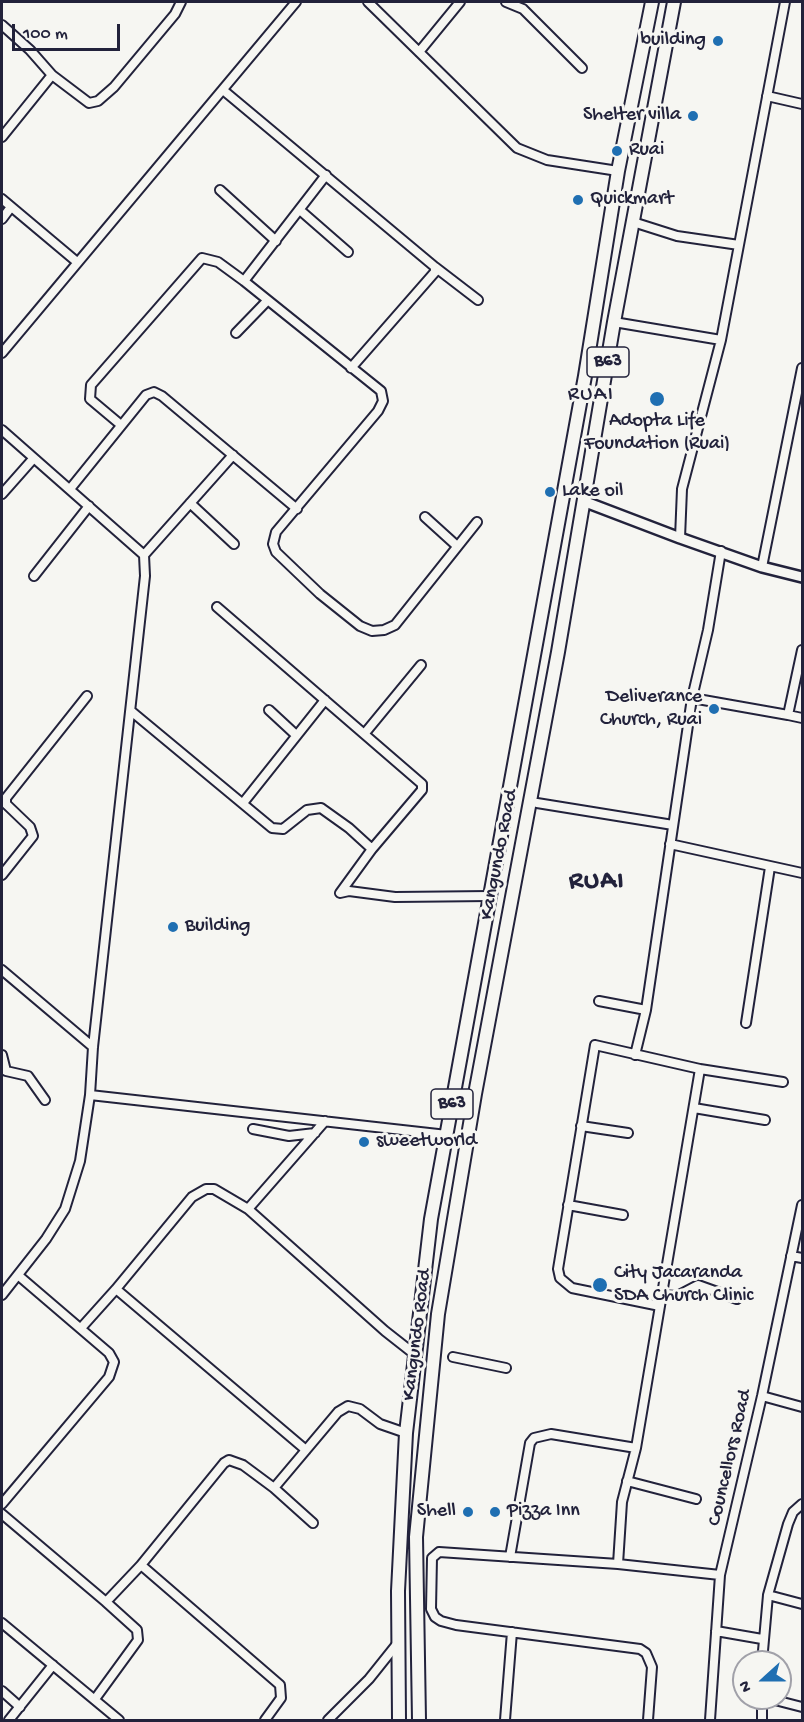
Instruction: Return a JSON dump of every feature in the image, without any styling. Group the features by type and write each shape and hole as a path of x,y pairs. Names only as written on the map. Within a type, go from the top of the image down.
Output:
{"highway":[{"name":"Kangundo Road","path":"399,1720 398,1582 406,1433 431,1219 585,376 618,171 652,2"},
{"name":"Kangundo Road","path":"419,1720 416,1537 438,1314 475,1094 558,652 614,322 674,2"},
{"path":"611,213 634,220"},
{"path":"400,1536 416,1537"},
{"path":"398,1582 416,1583"},
{"path":"399,1682 417,1678"}],"street":[{"path":"2,25 30,50 51,75 81,100 89,103 98,101 124,75 175,14 181,2"},
{"path":"2,353 296,2"},
{"path":"368,2 517,148 547,160 618,171"},
{"path":"419,52 460,2"},
{"path":"506,2 523,9 582,68"},
{"path":"680,538 682,489 721,340 785,2"},
{"path":"2,137 51,75"},
{"path":"224,90 477,300"},
{"path":"766,96 802,105"},
{"path":"244,281 301,211 326,175"},
{"path":"220,190 276,241"},
{"path":"2,199 77,262"},
{"path":"2,219 11,207"},
{"path":"301,211 348,252"},
{"path":"634,220 670,234 739,245"},
{"path":"121,425 90,399 91,385 202,258 218,261 381,391 382,401 378,411 273,538 276,552 360,626 372,631 384,630 395,625 477,522"},
{"path":"351,368 435,272 435,267"},
{"path":"236,333 267,301"},
{"path":"614,322 721,340"},
{"path":"762,567 802,368"},
{"path":"70,489 146,395 158,393 297,509"},
{"path":"2,430 144,555"},
{"path":"2,1295 19,1276 64,1209 80,1161 90,1095 93,1047 131,711 144,585 144,555 233,455"},
{"path":"2,494 33,459"},
{"path":"583,501 762,567 802,577"},
{"path":"190,503 234,544"},
{"path":"34,576 89,506"},
{"path":"425,518 457,546"},
{"path":"635,1055 646,1010 692,698 708,630 721,551"},
{"path":"217,607 365,733 423,786 340,893 350,891 395,897 490,896"},
{"path":"788,715 802,650"},
{"path":"365,733 421,665"},
{"path":"4,870 33,836 30,827 6,804 6,798 87,696"},
{"path":"692,698 802,718"},
{"path":"243,803 325,700"},
{"path":"270,710 296,735"},
{"path":"131,711 272,828 279,830 307,810 321,808 349,828 372,849"},
{"path":"537,803 673,825"},
{"path":"670,844 802,873"},
{"path":"746,1023 770,867"},
{"path":"2,970 93,1047"},
{"path":"599,1001 646,1010"},
{"path":"660,1306 565,1284 558,1269 594,1045 700,1069 783,1082"},
{"path":"2,1054 4,1074 28,1076 45,1100"},
{"path":"618,1564 622,1502 636,1448 700,1069"},
{"path":"90,1095 447,1135"},
{"path":"694,1108 765,1120"},
{"path":"248,1209 325,1121"},
{"path":"580,1126 628,1133"},
{"path":"253,1129 289,1136 315,1133"},
{"path":"81,1328 198,1192 214,1189 248,1209 385,1331 414,1353"},
{"path":"568,1205 623,1215"},
{"name":"Councellors Road","path":"710,1720 720,1575 762,1396 802,1205"},
{"path":"791,1256 802,1258"},
{"path":"2,1504 113,1370 114,1362 109,1353 19,1276"},
{"path":"662,1295 681,1295 698,1285 736,1299"},
{"path":"116,1289 306,1450"},
{"path":"453,1357 506,1368"},
{"path":"762,1396 802,1407"},
{"path":"274,1488 338,1412 348,1406 360,1409 380,1424 406,1433"},
{"path":"510,1557 530,1443 534,1438 551,1434 636,1448"},
{"path":"106,1602 141,1564 224,1463 237,1461 274,1488 313,1523"},
{"path":"627,1481 696,1499"},
{"path":"762,1650 768,1595 788,1524 793,1512 802,1504"},
{"path":"2,1515 137,1630 138,1640 95,1699"},
{"path":"435,1617 431,1610 430,1593 435,1554 443,1552 618,1564 720,1575"},
{"path":"141,1564 280,1685 281,1698 265,1720"},
{"path":"768,1595 802,1604"},
{"path":"416,1617 435,1617 456,1625 640,1649 646,1653 652,1667 648,1720"},
{"path":"2,1623 119,1720"},
{"path":"716,1631 762,1639"},
{"path":"505,1720 512,1632"},
{"path":"328,1720 369,1679 398,1643"},
{"path":"9,1720 53,1665"},
{"path":"2,1690 20,1707"}],"place":[{"name":"building","path":"718,41"},
{"name":"Shelter villa","path":"693,116"},
{"name":"Ruai","path":"617,151"},
{"name":"Quickmart","path":"578,200"},
{"name":"Adopta Life Foundation (Ruai)","path":"657,399"},
{"name":"Lake oil","path":"550,492"},
{"name":"Deliverance Church, Ruai","path":"714,709"},
{"name":"Building","path":"173,927"},
{"name":"sweetworld","path":"364,1142"},
{"name":"City Jacaranda SDA Church Clinic","path":"600,1285"},
{"name":"Shell","path":"468,1512"},
{"name":"Pizza Inn","path":"495,1512"}],"district":[{"name":"RUAI","path":"591,396"},
{"name":"RUAI","path":"597,883"}]}
